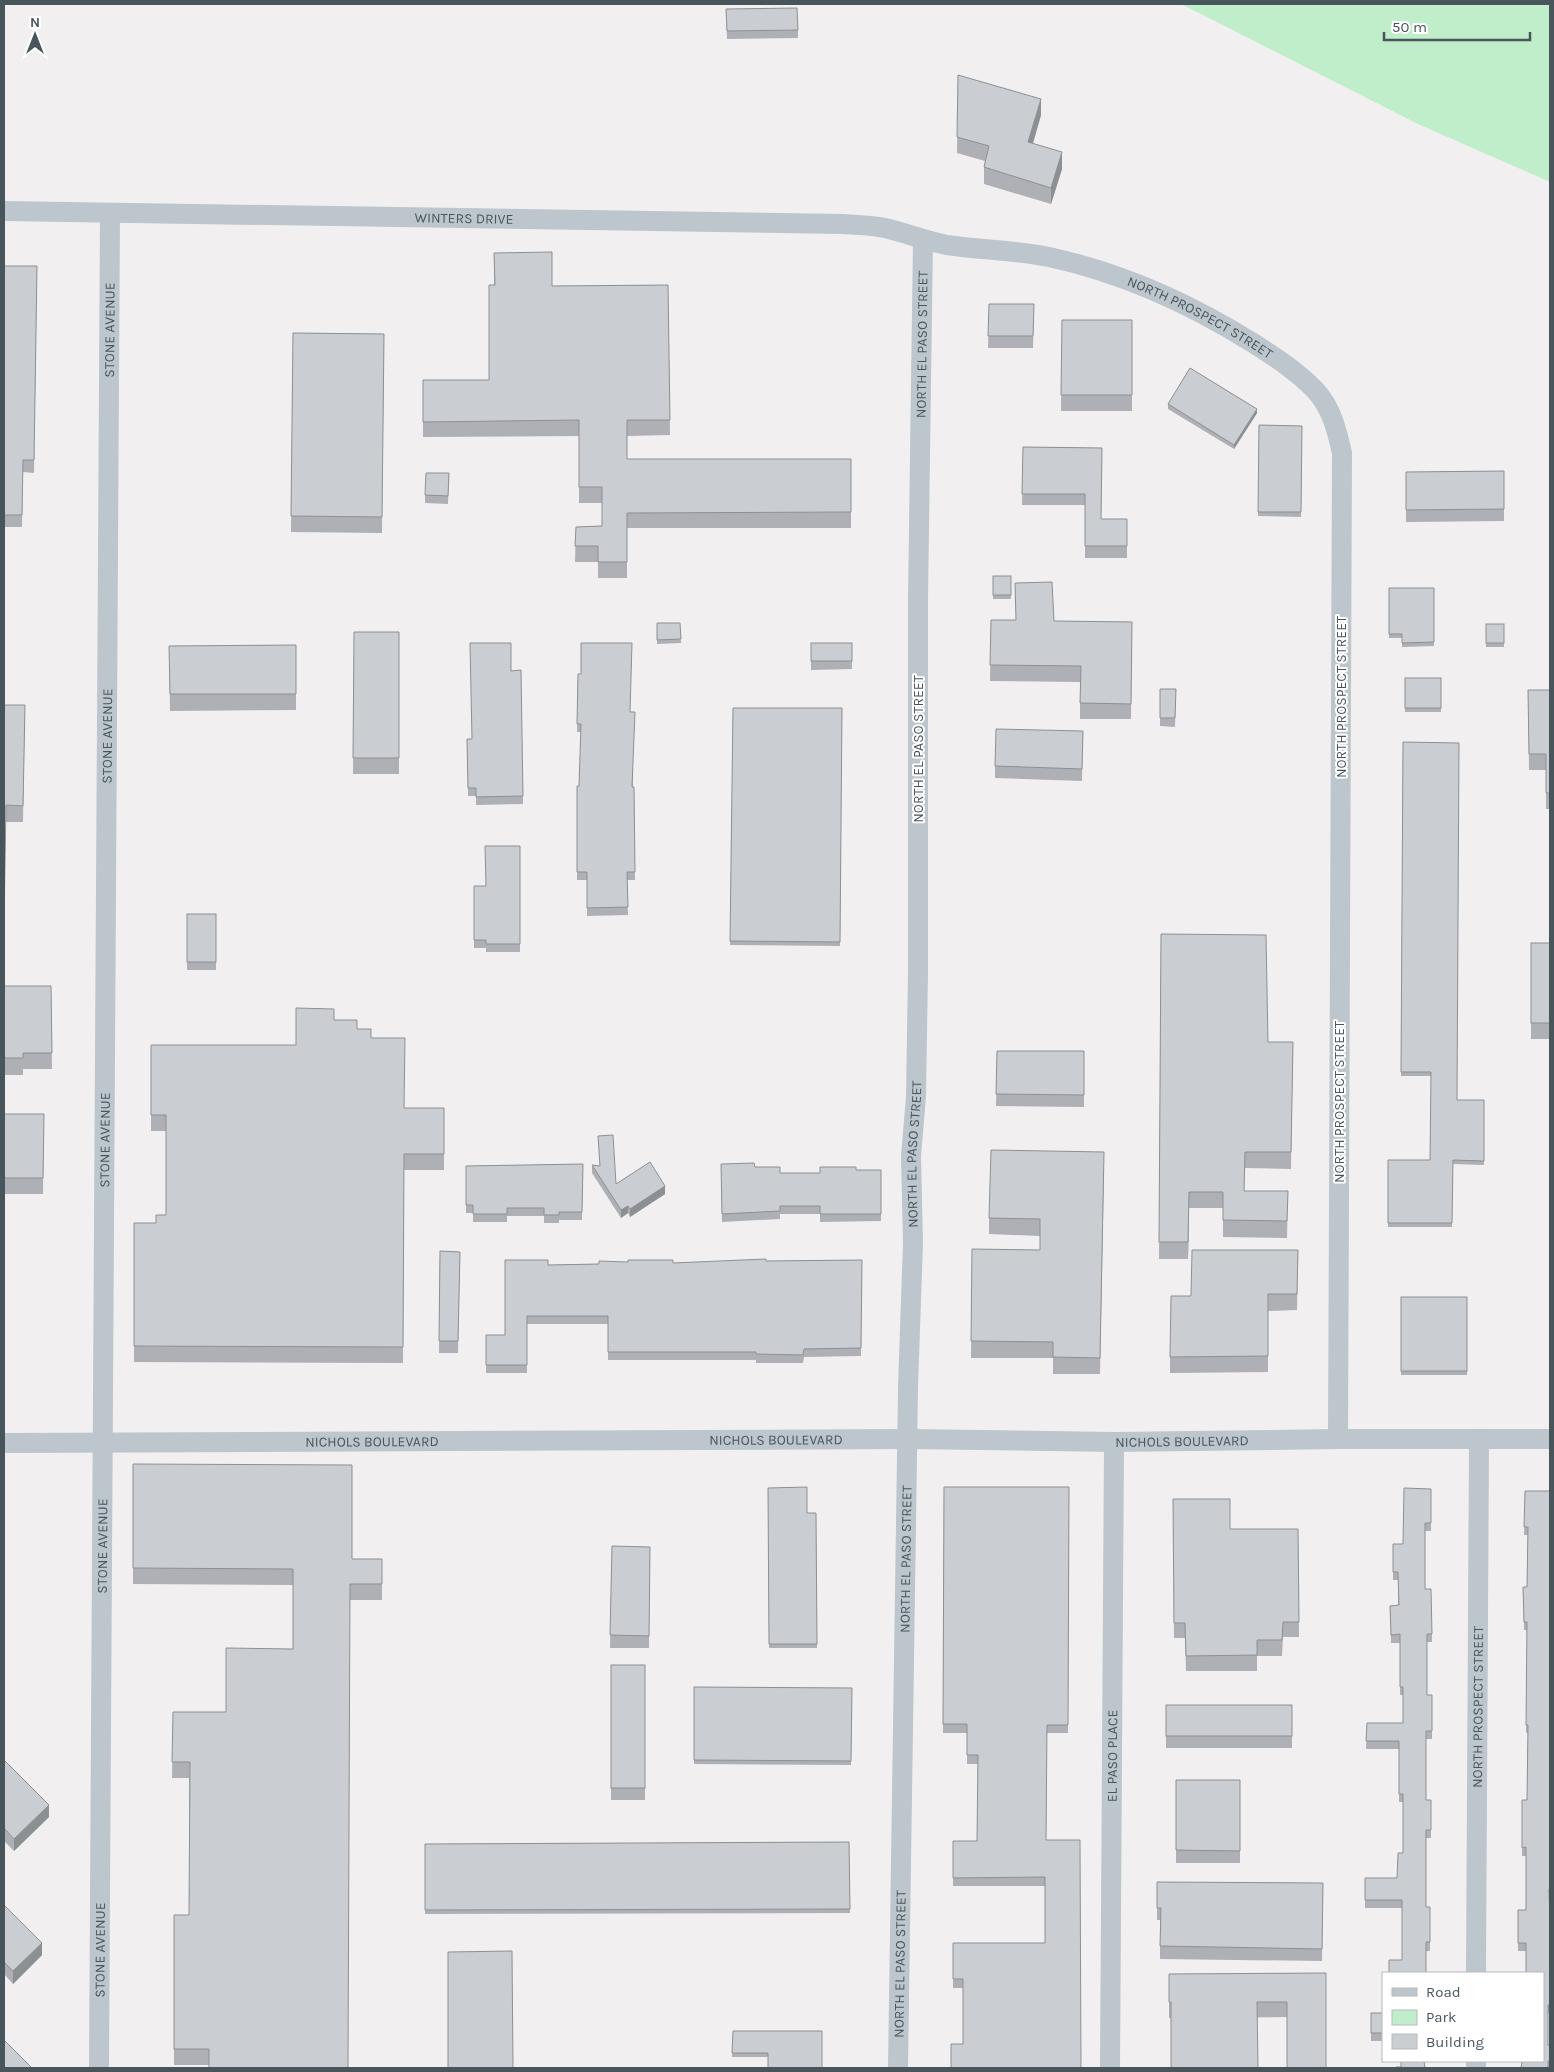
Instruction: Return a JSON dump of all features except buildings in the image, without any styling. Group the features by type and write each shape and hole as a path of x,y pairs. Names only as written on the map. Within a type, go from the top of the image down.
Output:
{"street":[{"name":"WINTERS DRIVE","path":"4,211 844,224 884,228 922,240"},
{"name":"STONE AVENUE","path":"99,2068 110,213"},
{"name":"NORTH PROSPECT STREET","path":"922,240 1047,257 1107,271 1149,287 1230,329 1298,374 1317,392 1328,408 1336,426 1342,453 1338,1439"},
{"name":"NORTH EL PASO STREET","path":"898,2068 907,1439 913,1243 911,1156 916,1096 918,971 918,600 922,240"},
{"name":"NICHOLS BOULEVARD","path":"4,1443 907,1439 1114,1442 1550,1439"},
{"name":"NORTH PROSPECT STREET","path":"1476,1972 1479,1440"},
{"name":"EL PASO PLACE","path":"1110,2068 1114,1442"}],"green space":[{"path":"1181,4 1550,4 1550,182 1418,124"}]}
